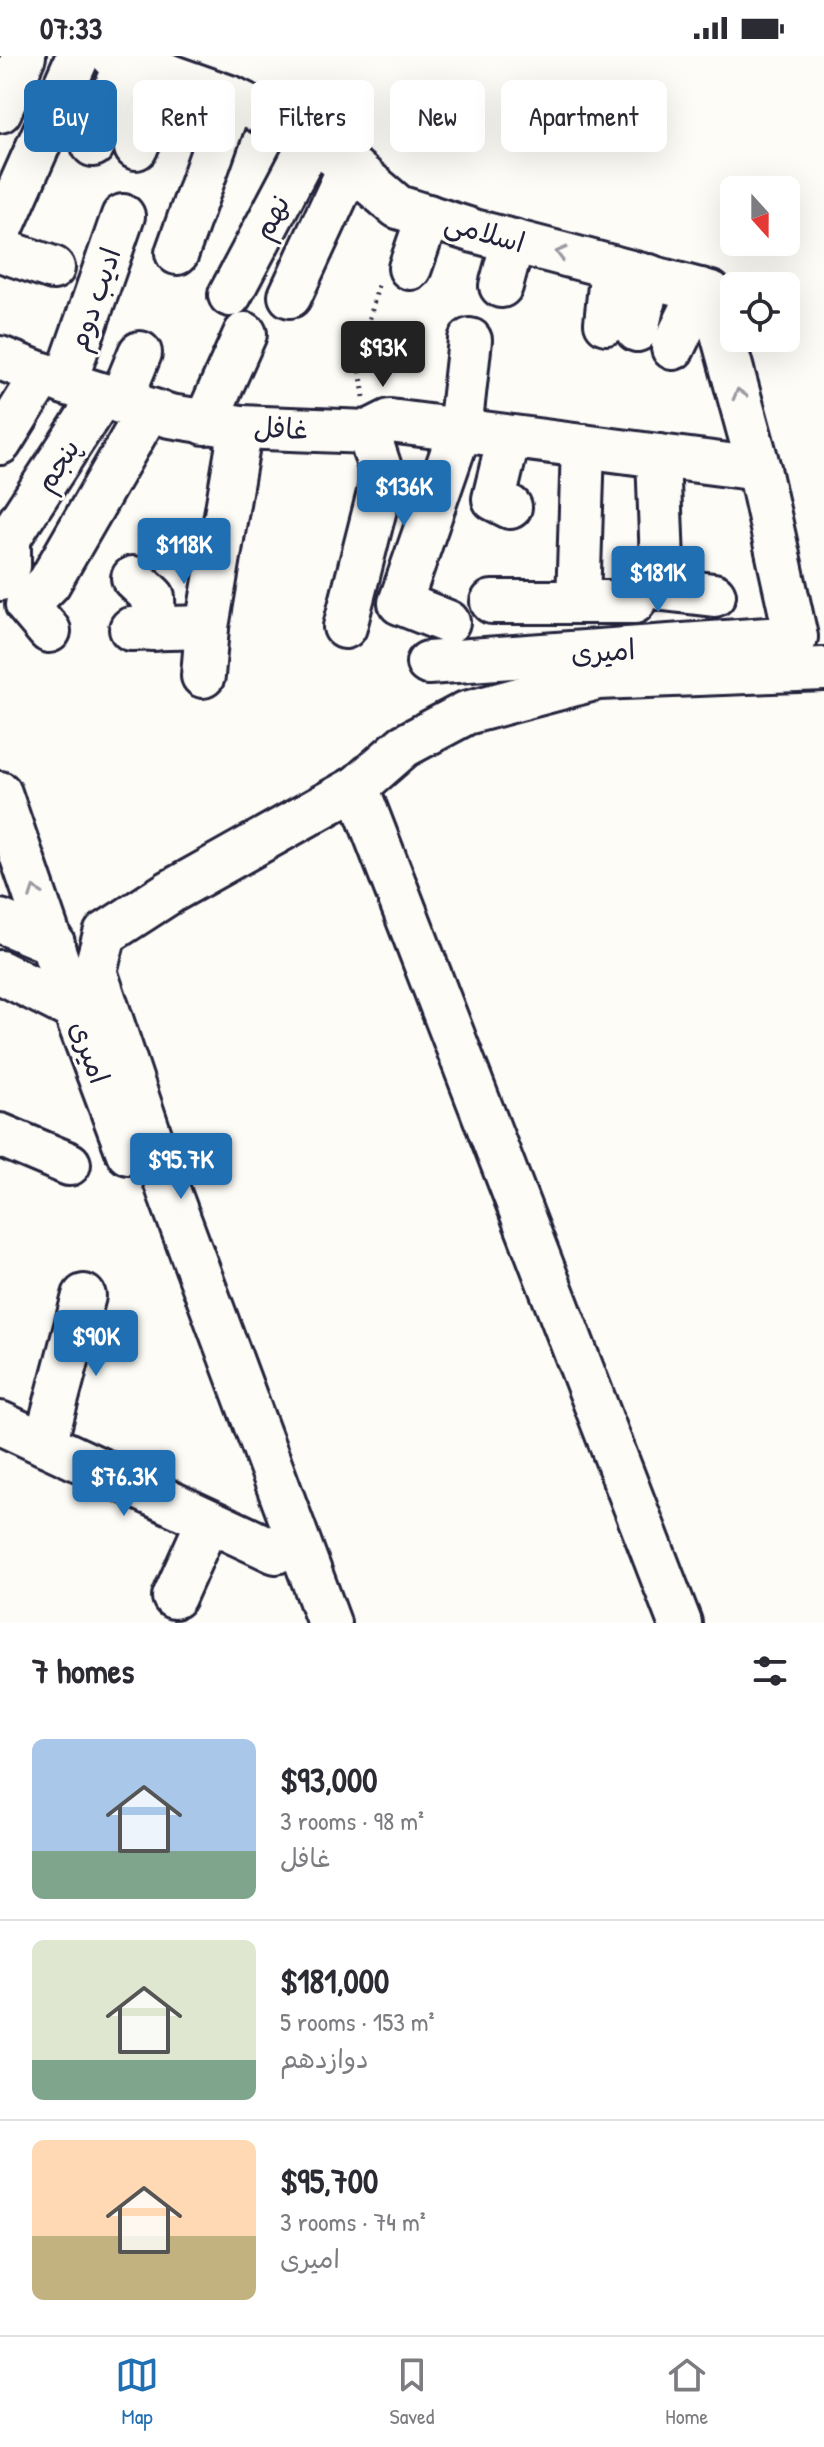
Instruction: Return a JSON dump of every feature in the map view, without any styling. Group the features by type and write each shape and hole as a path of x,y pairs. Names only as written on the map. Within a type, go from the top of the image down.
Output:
{"street":[{"path":"0,111 24,56"},
{"path":"0,232 78,56"},
{"path":"113,80 120,59"},
{"name":"اسلامی","path":"120,59 181,80"},
{"path":"165,80 167,75"},
{"path":"177,253 213,152"},
{"name":"نهم","path":"230,295 306,152"},
{"name":"اسلامی","path":"330,152 398,207 513,241 701,290"},
{"path":"290,296 350,166"},
{"name":"ادیب دوم","path":"96,393 123,216"},
{"path":"395,272 428,216"},
{"path":"501,286 513,241"},
{"path":"0,250 53,268"},
{"path":"630,271 639,334 701,290 711,293 759,469"},
{"path":"203,676 207,627 241,494 223,425 245,334"},
{"path":"448,622 400,603 460,430 470,340"},
{"path":"0,443 96,393 140,353"},
{"name":"غافل","path":"0,358 96,393 223,425 368,432 390,421 759,469"},
{"path":"49,631 27,605 49,583 96,393"},
{"name":"پنجم","path":"0,579 9,566 9,538 96,393"},
{"path":"345,627 383,477 368,432"},
{"path":"509,437 494,499 510,507"},
{"path":"578,602 583,446"},
{"path":"658,456 663,589 714,595"},
{"name":"امیری","path":"428,663 796,637 759,469"},
{"path":"133,578 153,597 142,629 207,627"},
{"path":"492,602 634,602"},
{"path":"329,1623 169,1192 95,971 105,934 170,892 357,787 404,746 466,713 598,678 824,669"},
{"path":"357,787 680,1623"},
{"name":"امیری","path":"1,797 74,1009 303,1623"},
{"path":"0,921 53,943"},
{"path":"0,972 74,1009"},
{"path":"0,1135 69,1164"},
{"path":"45,1444 84,1296"},
{"path":"0,1423 276,1552"},
{"path":"174,1597 208,1521"}],"path":[{"path":"368,432 359,362 395,272"}]}
